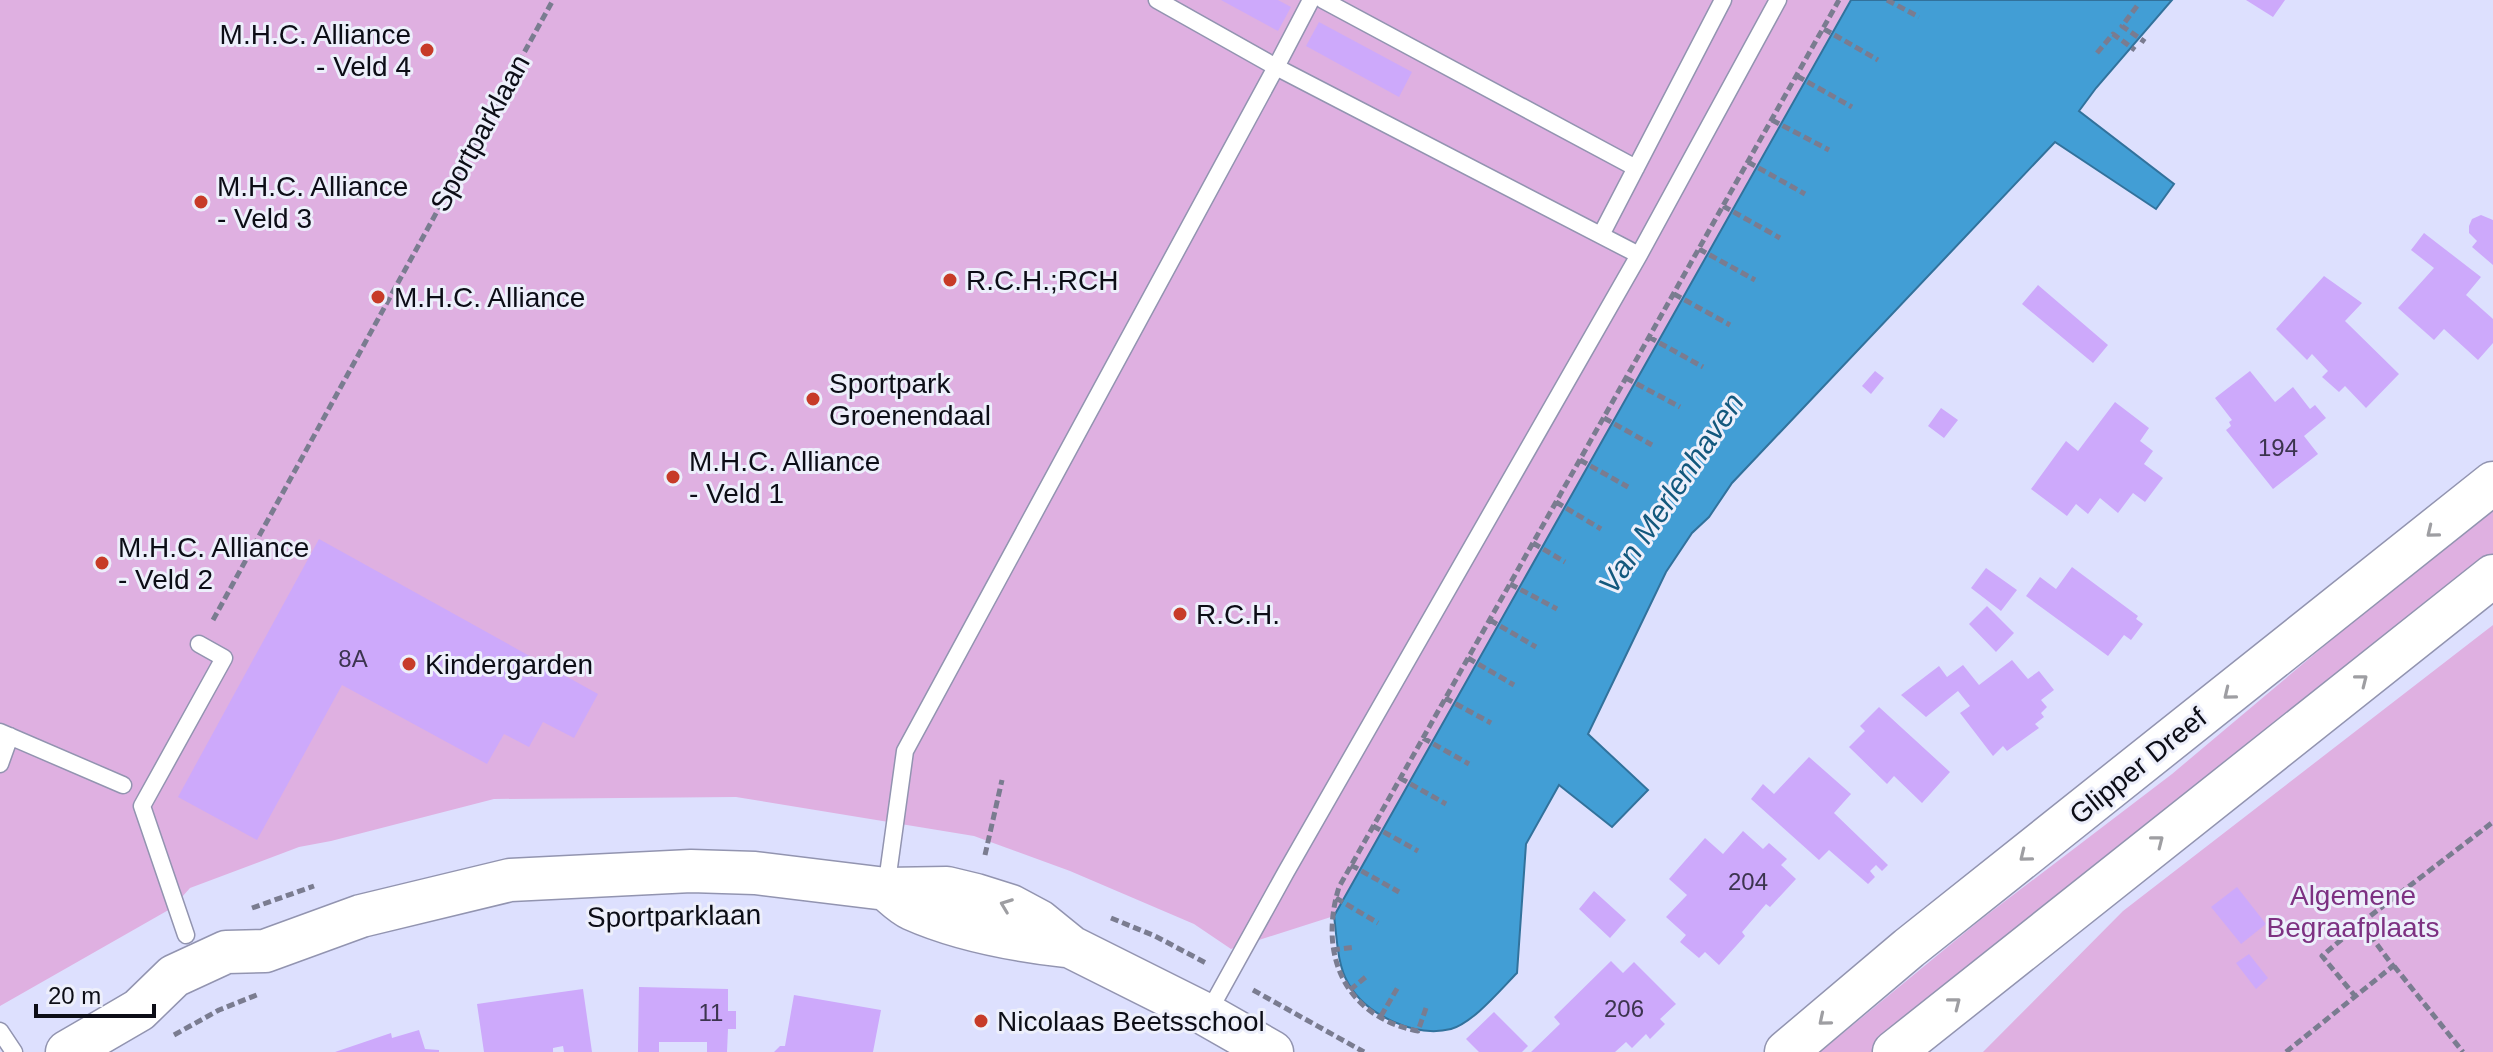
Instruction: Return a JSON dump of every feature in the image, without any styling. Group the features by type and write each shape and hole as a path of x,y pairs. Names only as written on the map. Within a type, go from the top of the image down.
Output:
{"street":[{"name":"Glipper Dreef","path":"1786,1052 1909,948 2493,483"},
{"path":"1894,1052 2493,576"},
{"name":"Sportparklaan","path":"67,1052 139,1010 183,1004 236,978 265,951 361,916 510,880 691,871 755,873 886,889 947,888 1011,906 1039,921 1071,947 1207,1015 1272,1052"}],"lane":[{"path":"1157,0 1276,67 1639,255"},
{"path":"886,889 905,751 1311,0"},
{"path":"1323,0 1636,168"},
{"path":"1601,235 1723,0"},
{"path":"1207,1015 1293,858 1639,255 1778,0"},
{"path":"186,935 142,806 224,658 199,644"},
{"path":"0,764 5,734 123,785"},
{"path":"0,1031 14,1052"}],"path":[{"name":"Sportparklaan","path":"199,644 553,0"},
{"path":"1426,1008 1418,1031 1397,1027 1370,1010 1350,990 1332,950 1332,909 1336,898 1351,865 1839,0"},
{"path":"1887,0 1919,17"},
{"path":"2137,6 2122,26 2145,42"},
{"path":"1823,29 1878,60"},
{"path":"2097,53 2113,34 2135,50"},
{"path":"1797,76 1852,107"},
{"path":"1772,120 1829,150"},
{"path":"1748,162 1805,194"},
{"path":"1723,206 1780,238"},
{"path":"1699,249 1755,280"},
{"path":"1674,294 1730,325"},
{"path":"1649,337 1703,367"},
{"path":"1626,378 1680,407"},
{"path":"1604,418 1652,445"},
{"path":"1580,460 1628,487"},
{"path":"1556,502 1601,529"},
{"path":"1533,543 1565,562"},
{"path":"1510,584 1557,609"},
{"path":"1490,620 1536,647"},
{"path":"1468,658 1514,685"},
{"path":"1445,698 1491,723"},
{"path":"1423,738 1469,764"},
{"path":"1400,778 1446,804"},
{"path":"2355,996 2322,956 2493,822"},
{"path":"1373,826 1418,851"},
{"path":"1351,865 1399,892"},
{"path":"1336,898 1378,923"},
{"path":"2361,923 2463,1052"},
{"path":"1332,950 1355,947"},
{"path":"2286,1052 2393,966"},
{"path":"1350,990 1367,976"},
{"path":"1381,1016 1398,987"},
{"path":"170,1038 219,1010 261,994"}],"green space":[{"name":"Sportpark Groenendaal","path":"0,0 1850,0 1334,916 1231,949 1194,924 1070,871 974,836 736,797 494,799 299,847 190,888 172,908 0,1006"},
{"path":"2493,504 2493,556 1877,1052 1820,1052 1979,921 2172,774"},
{"name":"Algemene Begraafplaats","path":"2493,625 2493,1052 1983,1052 2123,911"}],"water":[{"name":"Van Merlenhaven","path":"1851,0 2172,0 2079,111 2174,184 2156,209 2055,142 1732,483 1666,572 1588,734 1648,790 1612,827 1559,785 1526,844 1517,973 1477,1013 1459,1026 1437,1031 1422,1030 1393,1021 1356,995 1344,976 1334,916"}],"building":[{"path":"1221,0 1278,0 1291,7 1278,31"},
{"path":"2246,0 2285,0 2273,17"},
{"path":"1319,22 1412,72 1399,97 1306,46"},
{"path":"2481,215 2493,220 2493,265 2472,247 2477,241 2469,233 2469,226 2472,219"},
{"path":"2424,233 2481,277 2466,295 2493,319 2493,343 2478,360 2444,329 2434,340 2398,308 2434,268 2411,250"},
{"path":"2324,276 2362,303 2345,321 2399,374 2366,408 2345,386 2339,392 2322,377 2328,371 2312,354 2307,360 2276,329"},
{"path":"2038,285 2108,345 2093,363 2022,304"},
{"path":"1875,371 1884,378 1871,394 1862,386"},
{"path":"2250,371 2275,402 2293,387 2310,409 2315,405 2326,418 2304,436 2318,454 2273,489 2226,430 2232,420 2215,398"},
{"path":"2115,402 2149,428 2140,441 2153,451 2144,464 2163,478 2145,502 2133,493 2118,513 2100,498 2088,514 2076,504 2067,516 2031,489 2066,441 2078,451"},
{"path":"1941,408 1958,420 1944,438 1928,426"},
{"path":"319,539 598,694 574,738 543,722 529,747 504,734 487,764 342,685 257,840 178,797"},
{"path":"2072,567 2138,616 2136,619 2143,624 2131,640 2124,635 2108,656 2026,596 2040,577 2056,589"},
{"path":"1986,568 2017,590 2001,611 1971,588"},
{"path":"1987,606 2014,633 1996,652 1969,624"},
{"path":"2012,660 2028,679 2039,671 2054,690 2041,700 2047,707 2041,713 2044,717 2035,724 2039,728 2007,751 2003,746 1993,756 1960,713 1970,706 1958,691 1926,717 1901,695 1939,666 1947,677 1963,665 1979,685"},
{"path":"1879,707 1950,772 1922,803 1894,776 1887,784 1849,747 1865,731 1860,726"},
{"path":"1809,757 1851,794 1834,813 1888,865 1882,871 1876,865 1870,871 1875,877 1868,884 1829,850 1819,860 1751,799 1763,784 1774,794"},
{"path":"1743,831 1763,849 1769,843 1787,859 1781,865 1796,879 1770,907 1766,904 1742,932 1745,936 1719,965 1705,952 1699,958 1680,942 1686,935 1666,917 1687,895 1669,879 1705,838 1723,854"},
{"path":"2237,887 2266,924 2241,944 2211,907"},
{"path":"1594,891 1626,920 1610,938 1579,909"},
{"path":"2249,954 2268,978 2256,989 2236,963"},
{"path":"1611,961 1623,973 1634,962 1676,1004 1660,1019 1665,1024 1650,1039 1646,1034 1632,1048 1626,1042 1615,1052 1531,1052 1560,1024 1554,1017"},
{"path":"639,987 728,989 728,1011 736,1011 736,1029 728,1029 727,1052 707,1052 707,1042 659,1042 659,1052 638,1052"},
{"path":"583,989 592,1052 564,1052 563,1046 553,1048 553,1052 484,1052 477,1004"},
{"path":"794,995 881,1010 873,1052 774,1052 785,1046"},
{"path":"1494,1012 1528,1046 1522,1052 1479,1052 1466,1039"},
{"path":"419,1030 425,1049 439,1052 335,1052 391,1033 392,1038"}],"place":[{"name":"M.H.C. Alliance - Veld 4","path":"427,50"},
{"name":"M.H.C. Alliance - Veld 3","path":"201,202"},
{"name":"R.C.H.;RCH","path":"950,280"},
{"name":"M.H.C. Alliance","path":"378,297"},
{"name":"Sportpark Groenendaal","path":"813,399"},
{"name":"M.H.C. Alliance - Veld 1","path":"673,477"},
{"name":"M.H.C. Alliance - Veld 2","path":"102,563"},
{"name":"R.C.H.","path":"1180,614"},
{"name":"Kindergarden","path":"409,664"},
{"name":"Nicolaas Beetsschool","path":"981,1021"}]}
